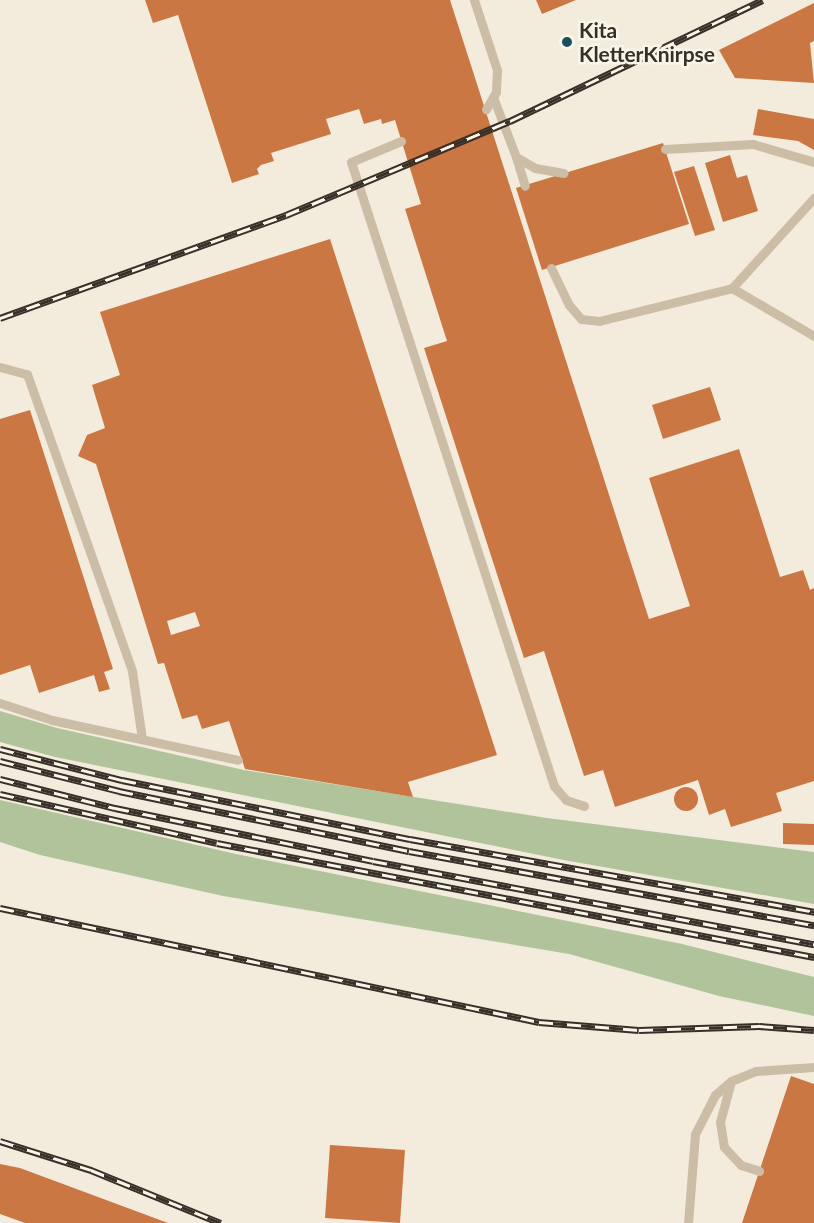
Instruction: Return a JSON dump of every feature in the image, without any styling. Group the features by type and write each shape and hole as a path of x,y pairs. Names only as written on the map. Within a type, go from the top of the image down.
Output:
{"lane":[{"path":"474,0 497,70 493,97 486,109"},
{"path":"493,97 525,186"},
{"path":"401,141 351,162 554,786 566,800 585,806"},
{"path":"665,148 753,144 814,162"},
{"path":"516,157 535,168 564,173"},
{"path":"551,268 569,305 581,319 599,321 732,288 814,198"},
{"path":"732,288 814,336"},
{"path":"0,368 27,374 132,670 142,740"},
{"path":"0,704 52,720 238,760"},
{"path":"688,1223 695,1134 715,1095 731,1081 756,1071 814,1067"},
{"path":"731,1081 720,1122 724,1147 741,1165 759,1171"}],"green space":[{"path":"0,711 57,728 244,770 547,818 814,852 814,904 569,861 55,757 0,742"},
{"path":"0,800 236,854 682,944 814,977 814,1016 719,996 569,954 223,896 40,855 0,842"}],"building":[{"path":"145,0 450,0 649,619 690,606 649,478 739,449 780,577 803,570 810,590 814,588 814,781 776,793 782,811 731,827 725,809 709,815 698,780 615,807 603,770 584,776 544,651 524,658 424,348 447,341 405,209 421,204 395,120 382,124 381,119 364,124 359,109 326,119 331,134 271,153 274,161 261,165 257,169 259,174 232,183 178,15 153,23"},
{"path":"536,0 576,0 542,14"},
{"path":"814,3 814,41 810,43 814,83 735,78 719,50"},
{"path":"758,109 814,119 814,150 798,141 753,135"},
{"path":"663,143 689,224 542,270 516,188"},
{"path":"730,155 737,178 747,175 758,211 723,222 705,163"},
{"path":"694,166 715,230 695,236 674,172"},
{"path":"330,239 497,755 408,782 413,797 245,769 229,721 202,729 197,715 182,719 164,663 158,664 96,464 78,456 87,435 105,428 92,385 120,375 100,312","holes":["195,612 200,626 171,635 167,621"]},
{"path":"710,387 721,420 663,439 652,405"},
{"path":"30,410 113,669 104,672 110,689 99,692 94,675 39,693 30,665 0,675 0,419"},
{"path":"686,787 695,790 698,799 695,808 686,811 677,808 674,799 677,790"},
{"path":"783,823 814,824 814,845 783,844"},
{"path":"791,1076 814,1084 814,1223 742,1223"},
{"path":"330,1145 405,1150 400,1223 325,1218"},
{"path":"0,1164 20,1168 168,1223 25,1223 0,1214"}],"railway":[{"path":"0,318 286,215 510,121 763,0"},
{"path":"0,749 122,780 410,839 814,912"},
{"path":"0,761 119,791 409,851 814,925"},
{"path":"0,779 115,808 373,861 814,944"},
{"path":"0,794 217,843 814,957"},
{"path":"0,908 539,1022 639,1030 759,1026 814,1030"},
{"path":"0,1141 91,1170 221,1223"}],"place":[{"name":"Kita KletterKnirpse","path":"567,42"}]}
